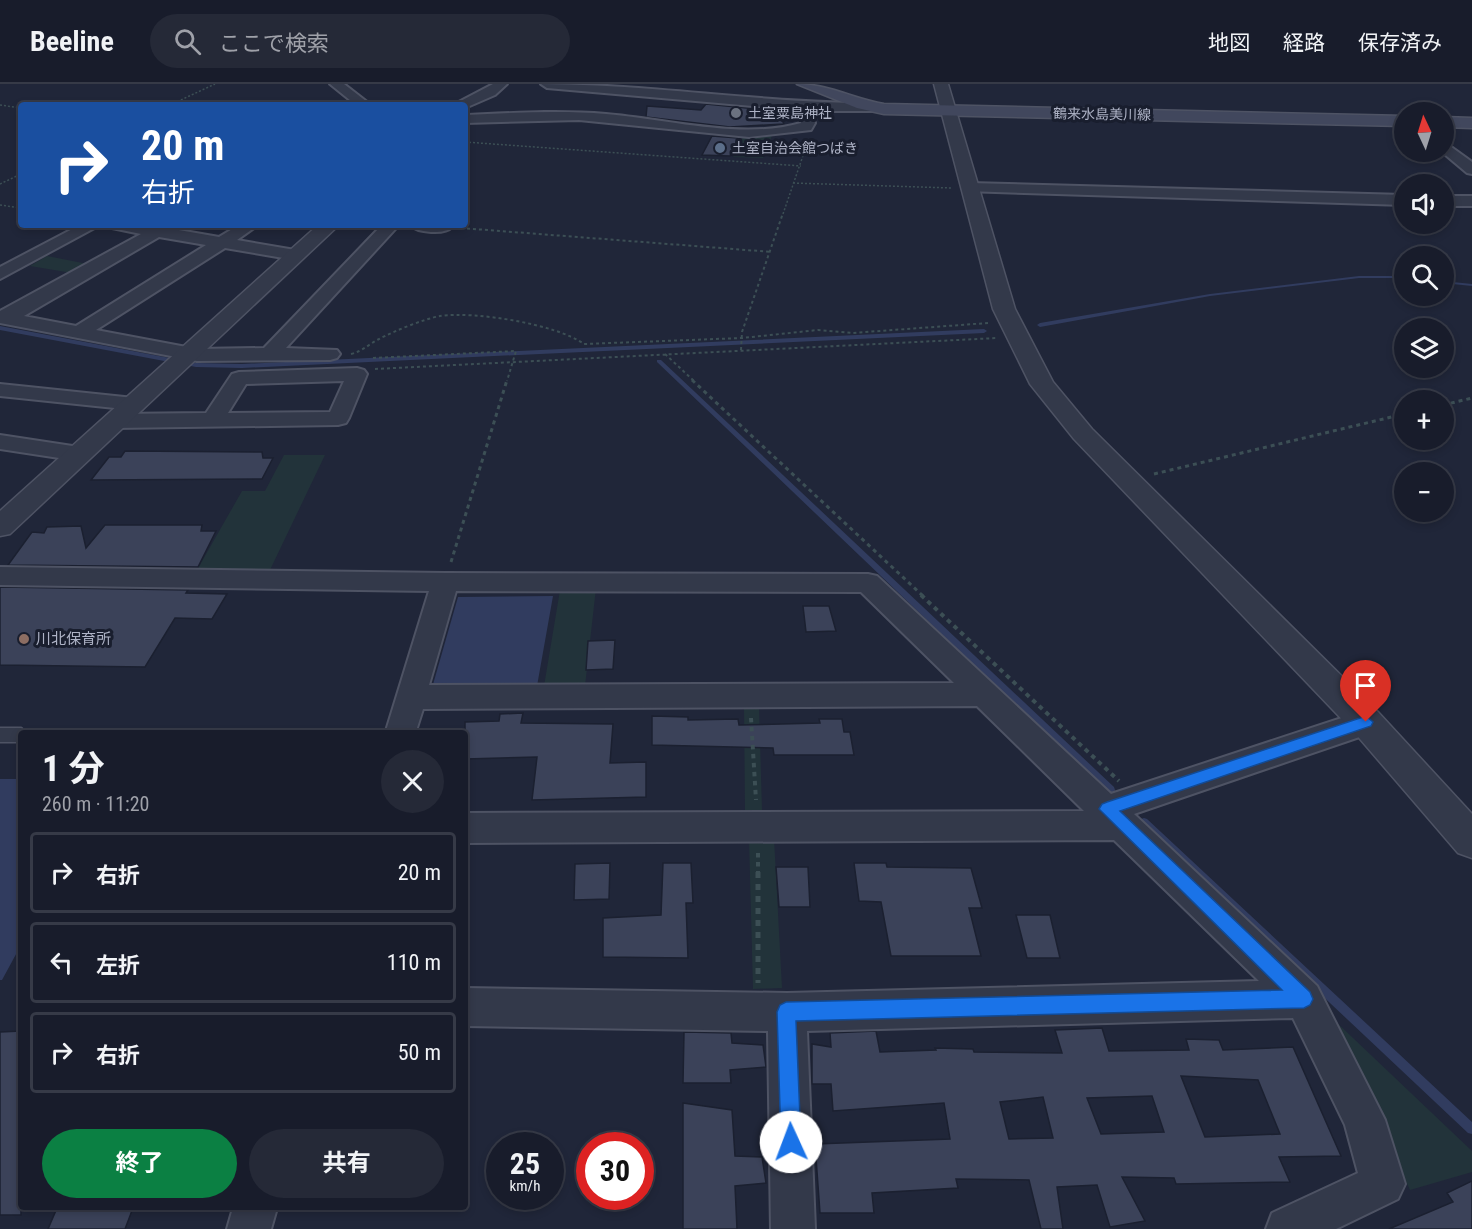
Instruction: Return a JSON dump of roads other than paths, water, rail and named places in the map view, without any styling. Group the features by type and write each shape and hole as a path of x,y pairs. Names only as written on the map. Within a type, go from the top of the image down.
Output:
{"main road":[{"name":"鶴来水島美川線","path":"804,84 871,107 948,111 1394,121"},
{"path":"1454,122 1472,123"}],"street":[{"path":"467,102 490,92 501,84"},
{"path":"547,84 586,86 663,103 710,132 806,127 808,123 803,107"},
{"path":"941,84 1004,309 1042,384 1083,434 1366,722 1472,840"},
{"path":"331,101 341,88 360,102"},
{"path":"468,119 579,116 697,98 730,88 762,100"},
{"path":"762,100 781,89"},
{"path":"697,98 762,100 803,107 871,107"},
{"path":"1454,155 1472,170"},
{"path":"970,188 1394,200"},
{"path":"1454,201 1472,201"},
{"path":"0,274 86,228"},
{"path":"79,332 245,228"},
{"path":"0,527 326,228"},
{"path":"272,352 388,228"},
{"path":"3,318 161,229 220,243 295,255"},
{"path":"3,318 79,332 182,360 272,352 330,354"},
{"path":"1,392 125,412 213,420 338,418 357,374 239,378 213,420"},
{"path":"0,442 79,454"},
{"path":"0,576 445,582 868,583 981,694 1123,811 1304,999 1364,1120 1383,1184 1288,1229"},
{"path":"401,730 445,582"},
{"path":"411,697 981,694"},
{"path":"468,828 1123,811 1366,722"},
{"path":"468,1007 786,1012 1304,999"},
{"path":"786,1012 793,1229"},
{"path":"249,1229 254,1210"}],"lane":[{"path":"0,735 18,735"}],"water":[{"path":"553,596 537,686 432,688 458,597"},
{"path":"0,779 18,779 18,951 0,980"}],"waterway":[{"path":"1040,325 1210,295 1359,277 1394,277"},
{"path":"1454,283 1472,285"},
{"path":"0,328 196,365 242,366 984,331"},
{"path":"659,361 1111,790"},
{"path":"1144,822 1472,1129"}],"place":[{"name":"土室粟島神社","path":"736,113"},
{"name":"土室自治会館つばき","path":"720,148"},
{"name":"川北保育所","path":"24,639"}]}
